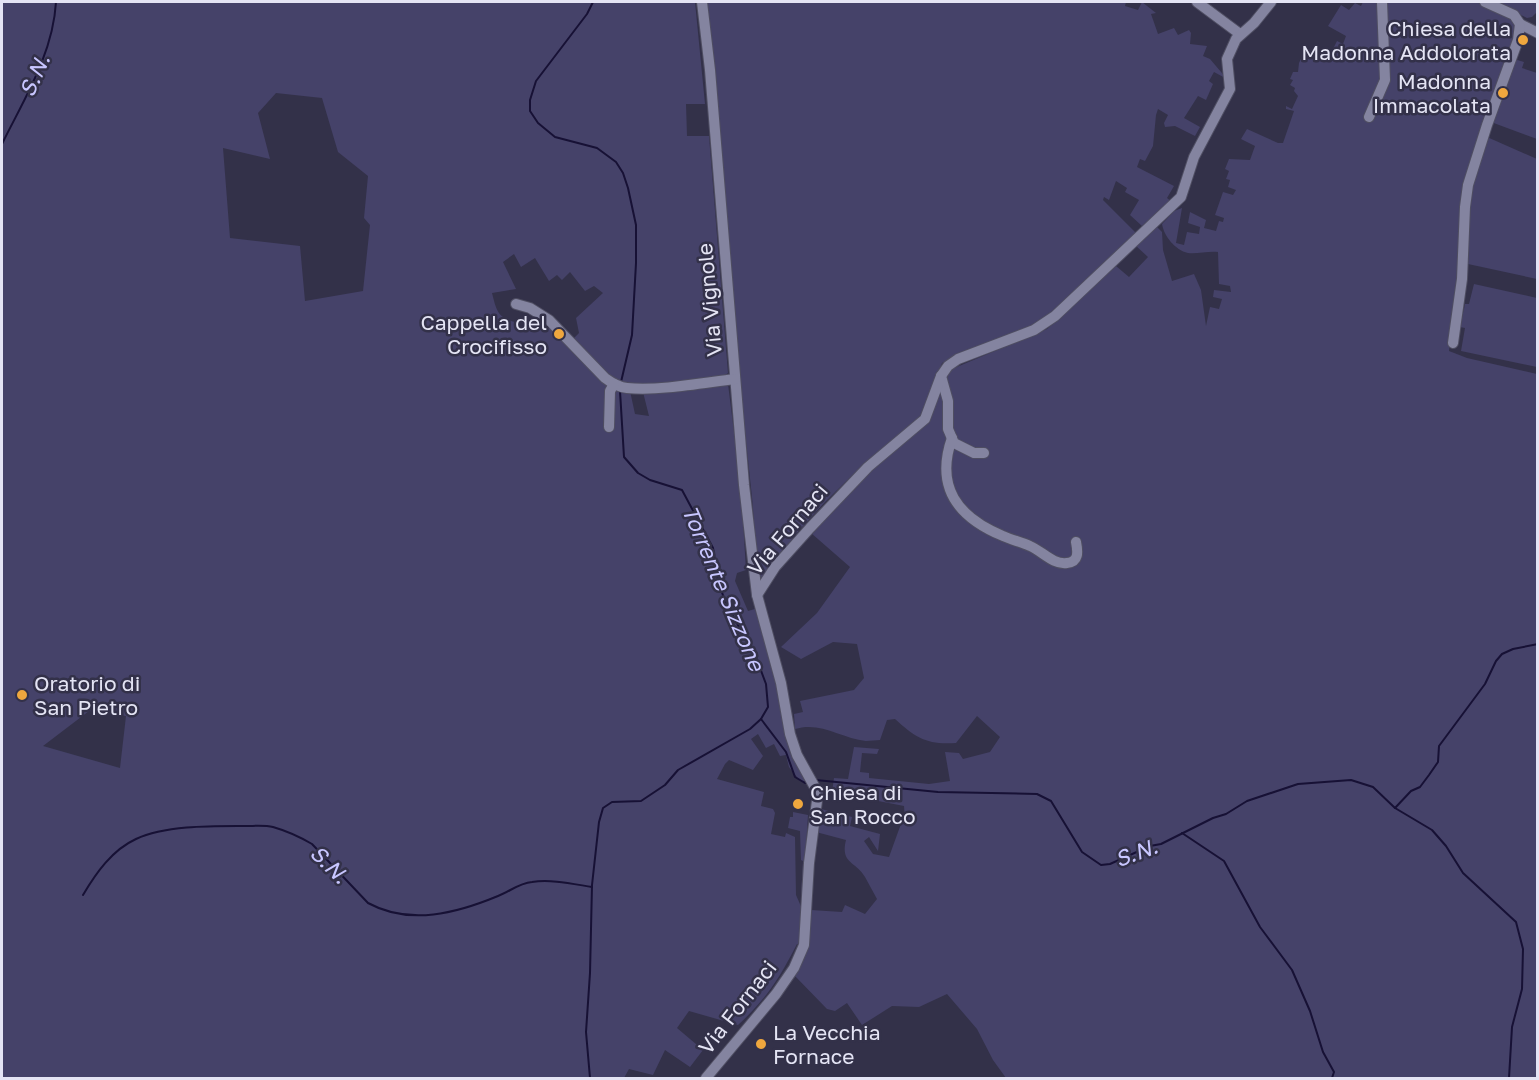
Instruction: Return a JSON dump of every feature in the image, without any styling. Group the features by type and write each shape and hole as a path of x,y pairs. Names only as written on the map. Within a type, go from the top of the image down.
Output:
{"street":[{"name":"Via Vignole","path":"702,2 710,70 745,497 757,595"},
{"path":"1197,2 1240,34 1254,23 1271,2"},
{"path":"1369,117 1385,80 1382,2"},
{"path":"1485,2 1514,15 1520,24 1538,33"},
{"path":"1453,343 1462,270 1468,185 1518,40 1520,24"},
{"name":"Via Fornaci","path":"706,1078 776,994 794,968 804,945 809,863 818,793 797,755 790,734 782,683 757,595 775,567 868,467 925,419 941,376 948,366 958,359 1034,330 1055,316 1181,197 1194,158 1230,89 1227,59 1240,34"},
{"path":"516,304 530,308 549,320 605,378 619,386"},
{"path":"941,376 948,402 948,429 954,443 974,453 984,453"},
{"path":"609,427 610,391 619,386 676,386 735,380"},
{"path":"952,438 945,476 952,498 969,515 993,531 1041,551 1058,563 1069,564 1076,560 1078,554 1076,542"}],"shaded area":[{"path":"2,2 695,2 705,104 686,104 687,136 709,136 728,373 720,378 668,383 624,383 611,379 592,364 572,340 579,333 576,318 603,293 594,286 585,291 570,272 562,280 557,275 549,281 535,258 521,267 514,254 503,262 516,289 492,293 500,314 519,323 519,326 525,327 526,322 547,329 553,325 567,344 597,375 608,383 630,391 635,414 649,416 643,392 728,384 741,488 746,570 737,573 735,581 748,611 755,609 777,683 789,746 806,781 800,781 789,767 786,755 780,756 774,744 766,748 758,734 751,739 763,756 753,770 729,760 717,779 764,792 761,806 773,809 775,813 771,834 785,837 786,833 795,837 796,895 803,911 801,945 797,944 772,988 738,1025 689,1011 677,1028 703,1050 690,1067 665,1050 653,1075 629,1069 624,1078 2,1078","holes":["276,93 322,98 338,152 368,176 364,218 370,225 363,291 305,301 300,246 230,238 223,148 270,159 258,113","89,711 126,716 120,768 43,746"]},
{"path":"707,2 1126,2 1125,6 1138,10 1142,2 1156,13 1151,14 1158,34 1174,28 1178,35 1189,30 1190,44 1207,46 1203,56 1210,59 1227,79 1214,72 1209,81 1213,84 1206,100 1198,96 1184,118 1200,127 1195,136 1175,126 1165,127 1164,123 1168,115 1158,109 1153,146 1145,161 1140,159 1137,167 1174,186 1167,198 1172,202 1142,226 1130,215 1139,200 1125,192 1127,188 1116,181 1109,200 1104,197 1103,200 1136,233 1044,319 942,363 922,419 867,461 825,502 795,535 759,584 752,497 720,199"},
{"path":"1363,2 1478,2 1512,19 1515,24 1510,54 1475,147 1449,351 1467,358 1537,374 1537,1078 1006,1078 993,1060 977,1029 947,994 919,1007 892,1006 862,1025 847,1003 835,1011 827,1009 794,975 811,910 842,912 845,905 865,914 877,899 865,877 847,858 846,840 816,832 821,809 852,817 850,826 880,834 878,851 869,837 864,841 873,854 889,857 902,821 905,821 904,806 832,792 834,778 848,779 854,747 879,749 877,754 862,753 860,772 869,773 869,778 929,784 950,781 945,752 959,753 963,759 990,752 1000,737 977,716 956,743 937,743 923,739 895,719 887,720 880,740 866,741 822,728 795,729 794,714 803,712 800,701 854,690 864,678 857,644 833,642 801,659 781,647 817,613 850,567 811,533 886,455 928,420 937,393 952,369 1047,329 1116,266 1129,277 1148,257 1135,245 1154,224 1162,232 1163,250 1172,281 1194,274 1201,290 1206,326 1210,307 1219,309 1222,299 1213,297 1214,290 1231,292 1230,286 1219,284 1218,252 1188,253 1179,249 1171,242 1162,224 1174,211 1182,208 1176,243 1184,245 1187,232 1199,234 1200,227 1188,223 1190,212 1206,220 1204,228 1216,231 1219,221 1223,222 1224,218 1215,215 1223,192 1233,195 1236,190 1228,187 1230,180 1226,179 1229,171 1225,169 1229,159 1250,160 1255,146 1241,139 1247,129 1278,143 1283,143 1294,111 1286,109 1286,106 1292,109 1298,96 1294,91 1295,88 1290,85 1293,80 1290,79 1293,72 1298,72 1299,63 1306,48 1328,59 1337,41 1343,44 1346,36 1328,26 1341,5 1349,10 1355,3 1361,6"},
{"path":"1495,2 1537,2 1537,12 1527,18"},
{"path":"1514,59 1524,62 1522,68 1537,73 1537,139 1491,122"},
{"path":"1487,137 1537,159 1537,279 1468,264 1467,214 1473,181"},
{"path":"1474,284 1537,298 1537,367 1461,351 1465,328 1460,327 1465,304 1469,304"},
{"path":"793,812 808,815 803,896 801,897 803,861 801,860 800,831 788,828"}],"waterway":[{"name":"S.N.","path":"2,144 43,58 54,21 56,2"},
{"name":"Torrente Sizzone","path":"593,2 587,14 536,81 530,100 530,111 538,123 555,137 597,148 616,162 623,173 636,225 636,263 632,335 621,382"},
{"name":"Torrente Sizzone","path":"590,1078 586,1032 592,885 599,822 603,808 612,802 641,801 665,785 678,770 750,729 761,719 768,707 766,684 757,660 725,601 718,581 713,548 682,490 650,480 638,473 624,457 620,391"},
{"name":"S.N.","path":"1395,808 1411,791 1420,787 1429,775 1438,762 1439,746 1485,684 1502,654 1513,649 1538,644"},
{"name":"S.N.","path":"761,719 786,752 795,777 805,783 808,782"},
{"name":"S.N.","path":"816,780 938,792 1037,794 1051,801 1082,852 1101,865 1110,864 1150,846 1161,844 1213,818 1226,814 1247,801 1298,784 1351,780 1373,787 1395,808 1432,830 1446,846 1463,873 1516,922 1523,949 1522,989 1512,1027 1509,1078"},
{"name":"S.N.","path":"83,895 112,856 136,839 161,831 220,826 270,826 298,837 312,844 368,903 400,914 450,912 482,902 523,884 539,881 592,887"},
{"path":"1182,833 1224,861 1260,927 1292,970 1310,1011 1323,1052 1334,1072 1332,1078"}],"place":[{"name":"Chiesa della Madonna Addolorata","path":"1523,40"},
{"name":"Madonna Immacolata","path":"1503,93"},
{"name":"Cappella del Crocifisso","path":"559,334"},
{"name":"Oratorio di San Pietro","path":"22,695"},
{"name":"Chiesa di San Rocco","path":"798,804"},
{"name":"La Vecchia Fornace","path":"761,1044"}]}
